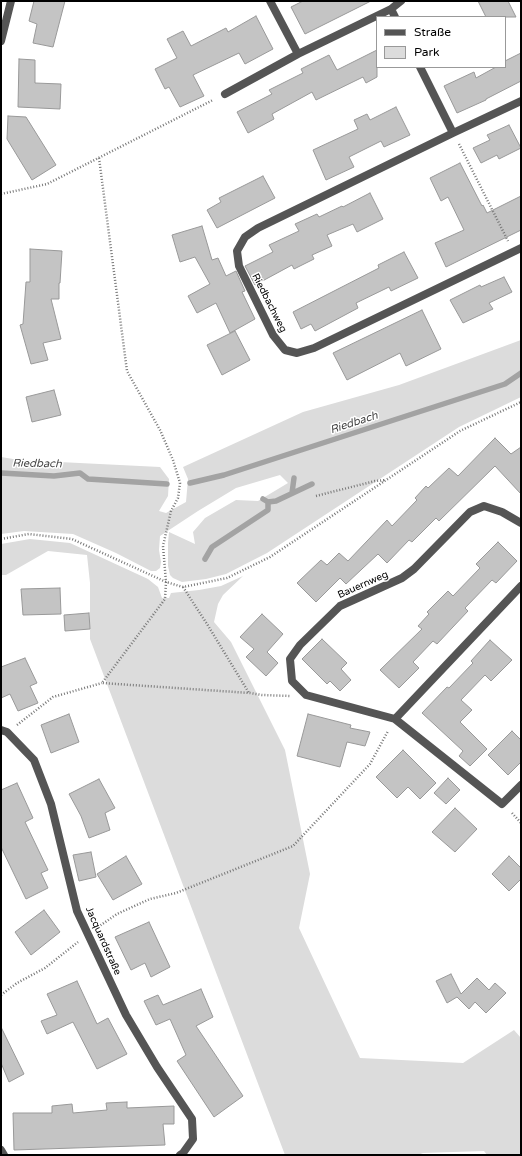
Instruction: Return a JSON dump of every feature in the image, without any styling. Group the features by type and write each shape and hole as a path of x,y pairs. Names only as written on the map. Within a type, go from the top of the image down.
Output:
{"street":[{"path":"1,41 11,1"},
{"path":"270,1 298,54"},
{"path":"377,16 392,9 401,1"},
{"path":"392,9 395,16"},
{"path":"224,94 298,54 376,17"},
{"path":"420,68 453,134"},
{"name":"Riedbachweg","path":"518,250 314,348 297,353 285,350 273,335 239,266 237,251 245,237 258,228 521,101"},
{"name":"Bauernweg","path":"306,695 292,681 290,659 300,645 340,606 402,578 414,569 470,512 484,506 502,512 521,523"},
{"path":"395,719 521,586"},
{"path":"306,695 395,719 502,804 521,784"},
{"name":"Jacquardstraße","path":"4,731 34,760 51,804 77,911 126,1015 157,1067 192,1119 193,1139 180,1155"},
{"path":"1,1150 4,1155"}],"path":[{"path":"1,194 47,184 224,94"},
{"path":"453,134 518,250"},
{"path":"99,158 127,371 160,430 173,460 180,483 178,498 171,511 163,546 166,582 165,598 102,683"},
{"path":"1,539 29,534 72,539 166,582 183,587 227,578 270,557 460,431 521,402"},
{"path":"316,496 375,481 387,480"},
{"path":"183,587 250,693"},
{"path":"4,731 53,697 102,683 250,693 262,696 286,697 306,695"},
{"path":"1,995 17,983 45,968 88,934 117,914 150,899 176,893 292,846 370,764 395,719"}],"green space":[{"path":"521,340 521,397 459,427 267,553 226,574 206,579 182,582 173,578 170,575 168,566 169,532 195,544 193,532 205,518 236,500 258,501 288,483 280,475 236,488 160,536 159,550 161,562 160,568 156,571 151,571 116,553 73,534 24,531 1,534 1,457 19,460 160,467 169,479 168,496 159,511 166,513 186,502 188,479 183,467 303,412 399,385"},
{"path":"30,539 70,543 148,579 158,587 162,598 169,598 171,593 221,586 243,576 223,595 218,604 214,622 231,642 285,750 310,874 299,928 360,1058 463,1063 514,1030 521,1038 521,1155 487,1155 484,1151 423,1153 418,1155 285,1155 90,639 90,583 87,555 48,551 6,575 1,575 1,544"}],"building":[{"path":"34,1 65,1 53,47 33,43 37,24 29,21"},
{"path":"303,1 371,1 305,34 291,7"},
{"path":"478,1 508,1 516,17 506,16 486,16"},
{"path":"256,16 273,49 245,64 239,53 193,75 204,96 180,107 169,87 165,89 155,69 177,58 167,39 183,31 191,46 226,28 228,32"},
{"path":"376,50 377,77 366,83 363,77 316,100 312,92 272,114 274,119 248,133 237,112 272,94 269,90 303,73 301,69 329,55 337,70"},
{"path":"521,53 521,81 486,100 457,113 444,86 474,72 476,78 494,68 506,68 506,60"},
{"path":"19,59 35,60 35,83 61,84 60,109 18,107"},
{"path":"396,107 410,135 384,147 381,141 349,157 354,167 326,180 313,150 358,129 354,120 367,114 370,120"},
{"path":"8,116 26,117 56,165 32,180 7,139"},
{"path":"509,125 521,148 499,159 497,155 481,163 473,148 490,140 487,135"},
{"path":"460,163 487,213 521,196 521,230 446,267 435,243 464,230 448,197 441,201 430,178"},
{"path":"263,176 275,198 217,228 207,210 221,202 219,198"},
{"path":"370,193 383,219 357,232 353,224 327,235 332,246 312,255 314,259 294,269 292,265 255,285 245,266 273,252 269,245 299,231 295,224 317,214 319,217"},
{"path":"202,226 212,260 218,258 226,276 236,271 245,291 242,292 255,319 230,333 216,303 197,313 188,296 210,284 195,257 180,262 172,235"},
{"path":"30,249 62,251 59,299 51,299 61,339 43,343 48,360 31,364 20,325 23,324 26,282 30,282"},
{"path":"404,252 418,278 391,291 389,287 356,303 358,308 315,331 311,324 301,329 293,312 379,268 378,265"},
{"path":"504,277 512,292 489,303 493,309 463,323 450,300 480,285 481,287"},
{"path":"422,310 441,349 406,366 400,353 347,380 333,353"},
{"path":"235,331 250,360 222,375 207,345"},
{"path":"54,390 61,415 32,422 26,397"},
{"path":"495,438 511,454 521,447 521,494 495,466 439,521 436,518 412,542 409,540 387,563 378,554 346,584 340,578 316,602 297,583 321,560 327,565 339,553 348,561 387,520 392,526 417,500 415,498 426,486 428,488 449,468 458,476"},
{"path":"498,542 517,561 496,583 492,580 465,608 468,611 437,644 433,641 413,662 419,668 399,688 380,670 422,629 418,626 429,614 427,612 448,591 453,596 480,568 476,564"},
{"path":"60,588 61,614 23,615 21,589"},
{"path":"89,613 90,629 65,631 64,615"},
{"path":"262,614 283,634 267,652 278,663 266,676 246,657 254,649 240,637"},
{"path":"322,639 347,663 341,669 351,680 340,691 330,681 327,684 302,659"},
{"path":"490,640 512,660 491,681 485,675 461,700 472,710 460,722 487,749 470,766 459,756 463,751 422,713 473,663 471,661"},
{"path":"25,658 37,683 30,686 38,703 18,711 10,694 1,698 1,667"},
{"path":"69,714 79,742 51,753 41,725"},
{"path":"308,714 351,725 350,728 370,732 365,746 347,742 340,767 297,756"},
{"path":"512,731 521,740 521,762 508,775 488,755"},
{"path":"403,750 436,783 420,799 408,787 397,798 376,777"},
{"path":"448,778 460,790 446,804 434,793"},
{"path":"99,779 115,808 105,813 110,830 89,838 81,816 69,794"},
{"path":"17,783 33,818 25,822 48,870 41,873 48,888 26,899 1,847 1,790"},
{"path":"455,808 477,829 455,852 432,832"},
{"path":"91,852 96,877 79,881 73,855"},
{"path":"126,856 142,884 113,900 97,874"},
{"path":"509,856 521,868 521,879 509,891 492,874"},
{"path":"44,910 60,932 31,955 15,932"},
{"path":"149,922 170,967 151,977 145,963 131,970 115,937"},
{"path":"451,974 461,994 477,978 489,990 495,983 506,993 486,1013 475,1002 469,1009 457,997 447,1003 436,981"},
{"path":"77,981 97,1024 108,1018 127,1054 97,1069 73,1022 47,1034 41,1021 57,1015 47,994"},
{"path":"201,989 213,1017 196,1026 243,1096 214,1117 177,1061 186,1055 170,1019 156,1025 144,1001 158,995 163,1005"},
{"path":"1,1027 24,1074 9,1082 1,1063"},
{"path":"127,1102 127,1108 174,1106 174,1124 163,1124 165,1145 14,1150 13,1113 52,1113 52,1106 72,1104 73,1113 107,1110 106,1103"}],"waterway":[{"name":"Riedbach","path":"190,483 224,475 505,384 521,373"},
{"name":"Riedbach","path":"1,473 54,476 80,473 88,479 167,484"},
{"path":"292,493 294,478"},
{"path":"263,499 268,502 276,501 312,484"},
{"path":"205,559 212,547 268,510 268,502"}]}
